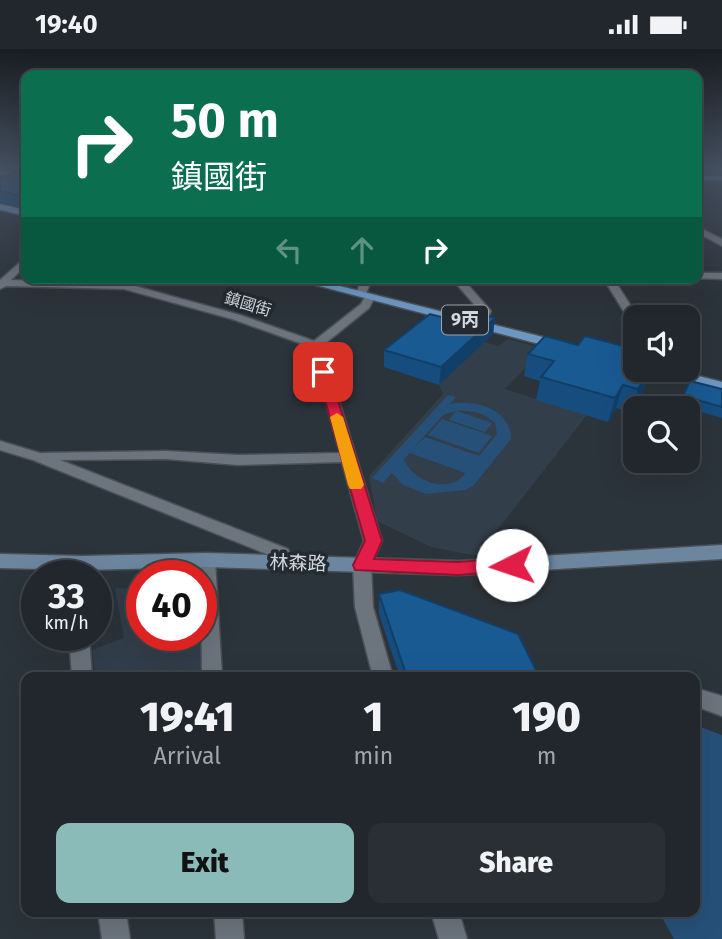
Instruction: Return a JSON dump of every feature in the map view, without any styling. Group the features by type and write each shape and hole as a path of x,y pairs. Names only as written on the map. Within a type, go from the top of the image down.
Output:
{"main road":[{"name":"9丙","path":"319,284 572,348"},
{"path":"700,380 722,386"}],"street":[{"path":"702,231 722,243"},
{"path":"1,284 21,265"},
{"path":"702,276 722,276"},
{"name":"鎮國街","path":"1,284 124,286 236,317 316,345"},
{"path":"366,284 365,306 342,321 316,345 373,541 362,565 364,607 382,672"},
{"path":"461,284 486,311 480,324"},
{"path":"612,284 625,305"},
{"path":"0,445 38,457 282,553 285,563"},
{"path":"38,457 166,455 238,460 347,457"},
{"name":"林森路","path":"217,560 458,568 722,552"},
{"name":"林森路","path":"0,561 21,563"},
{"path":"80,651 82,672"},
{"path":"211,651 212,672"},
{"path":"700,699 722,706"},
{"path":"113,917 116,939"},
{"path":"228,917 230,939"},
{"path":"446,917 453,939"}],"shaded area":[{"path":"508,339 544,349 505,389 587,415 477,556 431,547 377,521 369,476 443,394 439,385 484,342 498,346"},
{"path":"448,395 456,397 450,404 470,403 490,408 505,420 509,429 511,439 473,486 465,490 426,494 403,485 392,473 383,483 372,478","holes":["456,411 449,420 485,432 492,423 457,411 477,413 495,423 497,434 479,456 425,437 412,450 443,415","410,453 465,473 465,474 449,484 431,483 408,467 404,459"]},
{"path":"442,419 492,436 479,453 428,435"},
{"path":"115,588 126,588 126,651 206,651 207,672 94,672 92,651 112,651 112,642 124,638"},
{"path":"700,727 722,735 722,939 674,939 662,917 700,917"}],"building":[{"path":"460,309 495,318 441,367 384,350 430,314 449,319"},
{"path":"545,336 578,345 585,336 623,346 623,382 642,382 638,389 623,385 615,398 541,377 554,361 528,354"},
{"path":"690,382 722,389 722,407 700,401 700,396 683,396"},
{"path":"400,590 518,634 537,672 405,672 379,594"}],"slow traffic":[{"path":"337,417 356,485"}],"route":[{"path":"323,372 373,541 362,565 458,568 512,565"}]}
